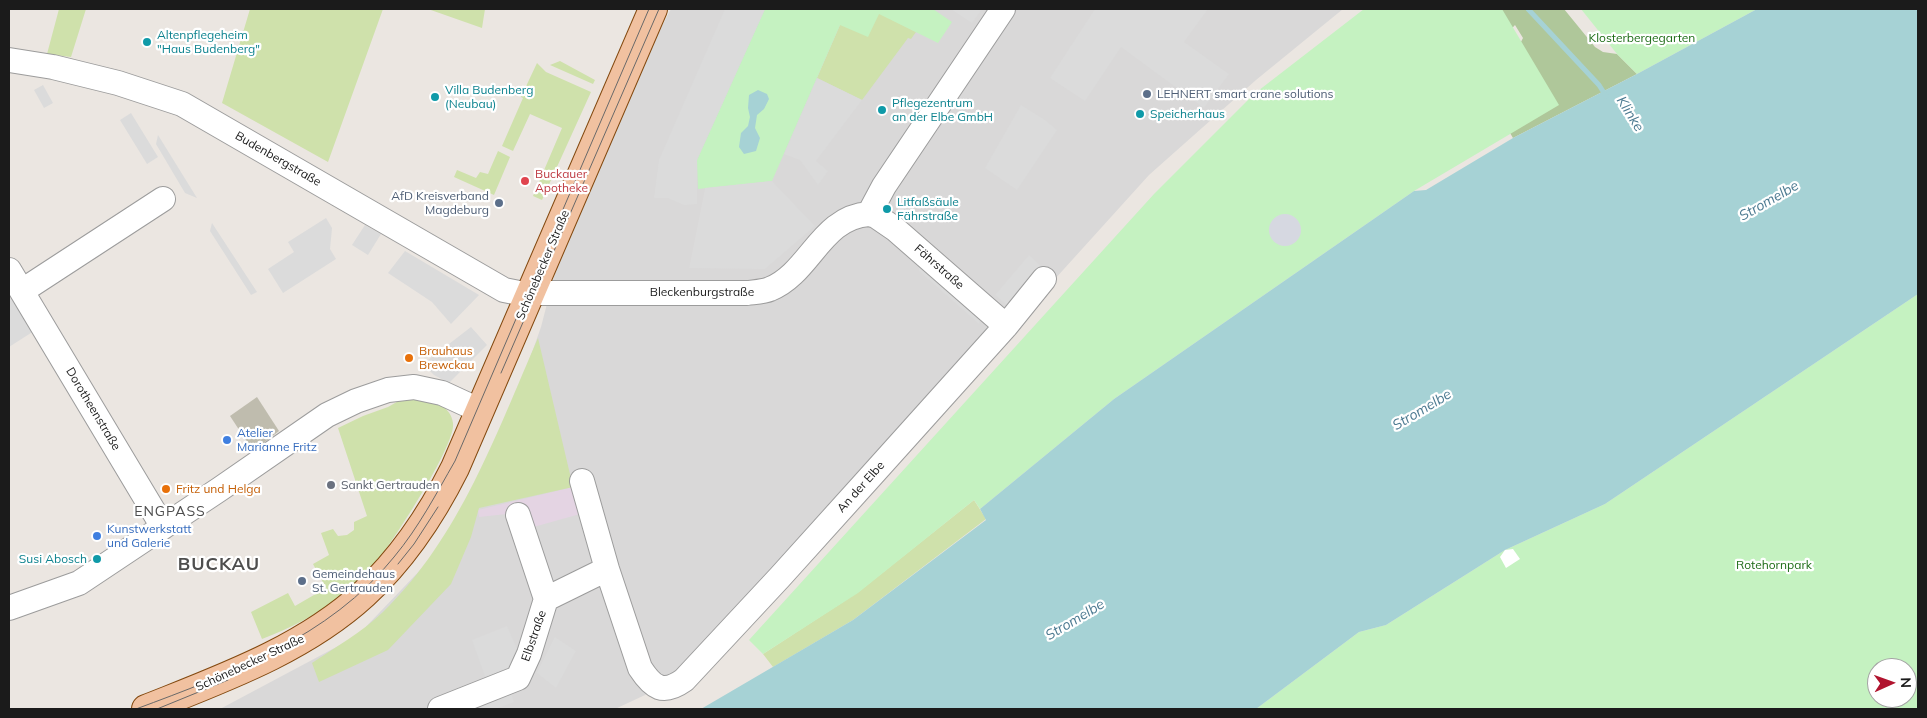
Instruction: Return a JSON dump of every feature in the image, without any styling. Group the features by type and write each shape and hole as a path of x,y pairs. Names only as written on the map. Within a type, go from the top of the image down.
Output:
{"main road":[{"name":"Schönebecker Straße","path":"146,709 234,673 292,645 326,623 362,596 383,574 417,532 449,479 481,410 653,9"}],"street":[{"path":"869,214 884,186 1003,9"},
{"name":"Budenbergstraße","path":"9,60 53,67 118,83 182,104 502,289 518,293 531,293"},
{"path":"22,291 163,199"},
{"name":"Bleckenburgstraße","path":"531,293 747,293 766,291 788,277 835,227 844,220 859,214 869,214"},
{"name":"Fährstraße","path":"869,214 876,216 895,229 1006,326"},
{"name":"Dorotheenstraße","path":"9,270 164,528"},
{"name":"An der Elbe","path":"607,569 640,668 648,680 655,686 671,688 684,680 780,578 1006,326 1044,279"},
{"path":"9,608 79,583 164,528 327,415 371,395 394,389 414,387 442,393 481,410"},
{"path":"582,481 607,569"},
{"name":"Elbstraße","path":"440,709 518,678 529,654 546,599 518,515"},
{"name":"Elbstraße","path":"546,599 607,569"}],"shaded area":[{"path":"671,9 1343,9 1256,80 1149,175 703,668 615,709 220,709 357,636 447,542 505,429 541,327 564,238 631,84"},
{"path":"725,9 765,9 697,160 697,204 684,205 668,198 654,198 659,160"},
{"path":"951,9 982,9 972,23"},
{"path":"1095,9 1208,9 1184,42 1229,74 1204,108 1121,47 1085,101 1050,78"},
{"path":"817,78 862,100 816,161 828,171 818,185 800,160 784,154"},
{"path":"43,85 53,103 44,108 34,90"},
{"path":"1021,105 1057,130 1017,190 985,168"},
{"path":"131,113 158,157 147,164 120,120"},
{"path":"158,135 197,198 185,193 156,144"},
{"path":"772,181 815,226 765,269 689,268 705,188"},
{"path":"1285,214 1291,215 1296,219 1300,224 1300,236 1296,241 1291,245 1285,246 1279,245 1274,241 1270,236 1269,230 1270,224 1274,219 1279,215"},
{"path":"326,218 332,228 330,249 336,259 283,293 268,269 294,252 288,242"},
{"path":"212,223 257,292 251,295 210,231"},
{"path":"365,225 381,234 368,255 352,245"},
{"path":"405,251 479,295 451,324 432,302 388,273"},
{"path":"1029,255 1055,279 1021,317 995,295"},
{"path":"919,260 982,312 979,324 919,271"},
{"path":"9,291 34,331 9,347"},
{"path":"471,327 487,345 449,383 434,375 423,364"},
{"path":"257,397 279,431 253,451 230,416"},
{"path":"573,487 580,514 530,528 525,512 479,517 478,510"},
{"path":"507,626 521,658 518,666 486,679 472,640"},
{"path":"555,637 576,651 556,688 537,673"},
{"path":"508,682 514,702 495,709 450,709"}],"green space":[{"path":"59,9 86,9 71,57 47,54"},
{"path":"250,9 383,9 328,162 222,103"},
{"path":"428,9 485,9 482,28"},
{"path":"765,9 933,9 952,22 938,43 879,14 868,37 840,25 772,181 698,189 697,160"},
{"path":"1364,9 1502,9 1559,105 1414,191 1114,399 980,509 974,500 858,593 763,654 749,640 1154,194 1254,94"},
{"path":"1452,9 1564,9 1595,47 1603,52 1617,54 1637,74 1513,138 1500,116 1511,61 1523,38 1515,25 1501,40"},
{"name":"Klosterbergegarten","path":"1581,9 1757,9 1637,74 1617,54"},
{"path":"879,13 916,32 911,39 908,38 862,100 817,78 840,25"},
{"path":"560,61 595,80 593,84 550,65"},
{"path":"537,63 546,72 591,92 542,200 533,196 562,128 530,114 513,151 502,146 523,98 521,97"},
{"path":"498,151 510,157 494,195 454,177 457,170 476,178 480,172 488,174"},
{"name":"Rotehornpark","path":"1918,294 1918,709 1256,709 1359,632 1386,625 1505,550 1605,504"},
{"path":"538,338 573,487 479,508 471,537 451,584 388,650 319,682 312,663 358,633 383,612 410,583 434,551 474,483"},
{"path":"420,396 436,403 449,412 453,423 451,436 443,456 414,506 381,556 356,588 311,616 262,639 251,612 288,593 295,606 326,588 313,564 329,555 321,533 333,529 338,536 347,535 354,530 354,522 367,516 338,428 388,407 402,399"},
{"path":"974,500 986,519 853,620 773,667 763,654 858,592"}],"water":[{"name":"Stromelbe","path":"1757,9 1918,9 1918,294 1605,504 1505,550 1386,625 1359,632 1256,709 701,709 853,620 986,520 980,509 1114,399 1414,191 1426,190 1513,138"},
{"path":"758,90 767,94 769,99 764,109 757,115 755,128 760,138 756,151 744,154 739,147 741,133 748,126 750,117 748,108 749,95"}],"pier":[{"path":"1513,549 1520,559 1506,568 1500,557 1505,550"}],"waterway":[{"name":"Klinke","path":"1528,9 1599,85 1606,96"}],"tram line":[{"path":"136,709 242,667 309,631 340,610 368,585 403,546 427,510 455,461 649,9"},
{"path":"501,373 659,9"},
{"path":"398,564 414,544 438,507"},
{"path":"157,709 228,680"}],"place":[{"name":"Altenpflegeheim \"Haus Budenberg\"","path":"147,42"},
{"name":"LEHNERT smart crane solutions","path":"1147,94"},
{"name":"Villa Budenberg (Neubau)","path":"435,97"},
{"name":"Pflegezentrum an der Elbe GmbH","path":"882,110"},
{"name":"Speicherhaus","path":"1140,114"},
{"name":"Buckauer Apotheke","path":"525,181"},
{"name":"AfD Kreisverband Magdeburg","path":"499,203"},
{"name":"Litfaßsäule Fährstraße","path":"887,209"},
{"name":"Brauhaus Brewckau","path":"409,358"},
{"name":"Atelier Marianne Fritz","path":"227,440"},
{"name":"Sankt Gertrauden","path":"331,485"},
{"name":"Fritz und Helga","path":"166,489"},
{"name":"Kunstwerkstatt und Galerie","path":"97,536"},
{"name":"Susi Abosch","path":"97,559"},
{"name":"Gemeindehaus St. Gertrauden","path":"302,581"}],"district":[{"name":"ENGPASS","path":"170,512"},
{"name":"BUCKAU","path":"219,565"}]}
